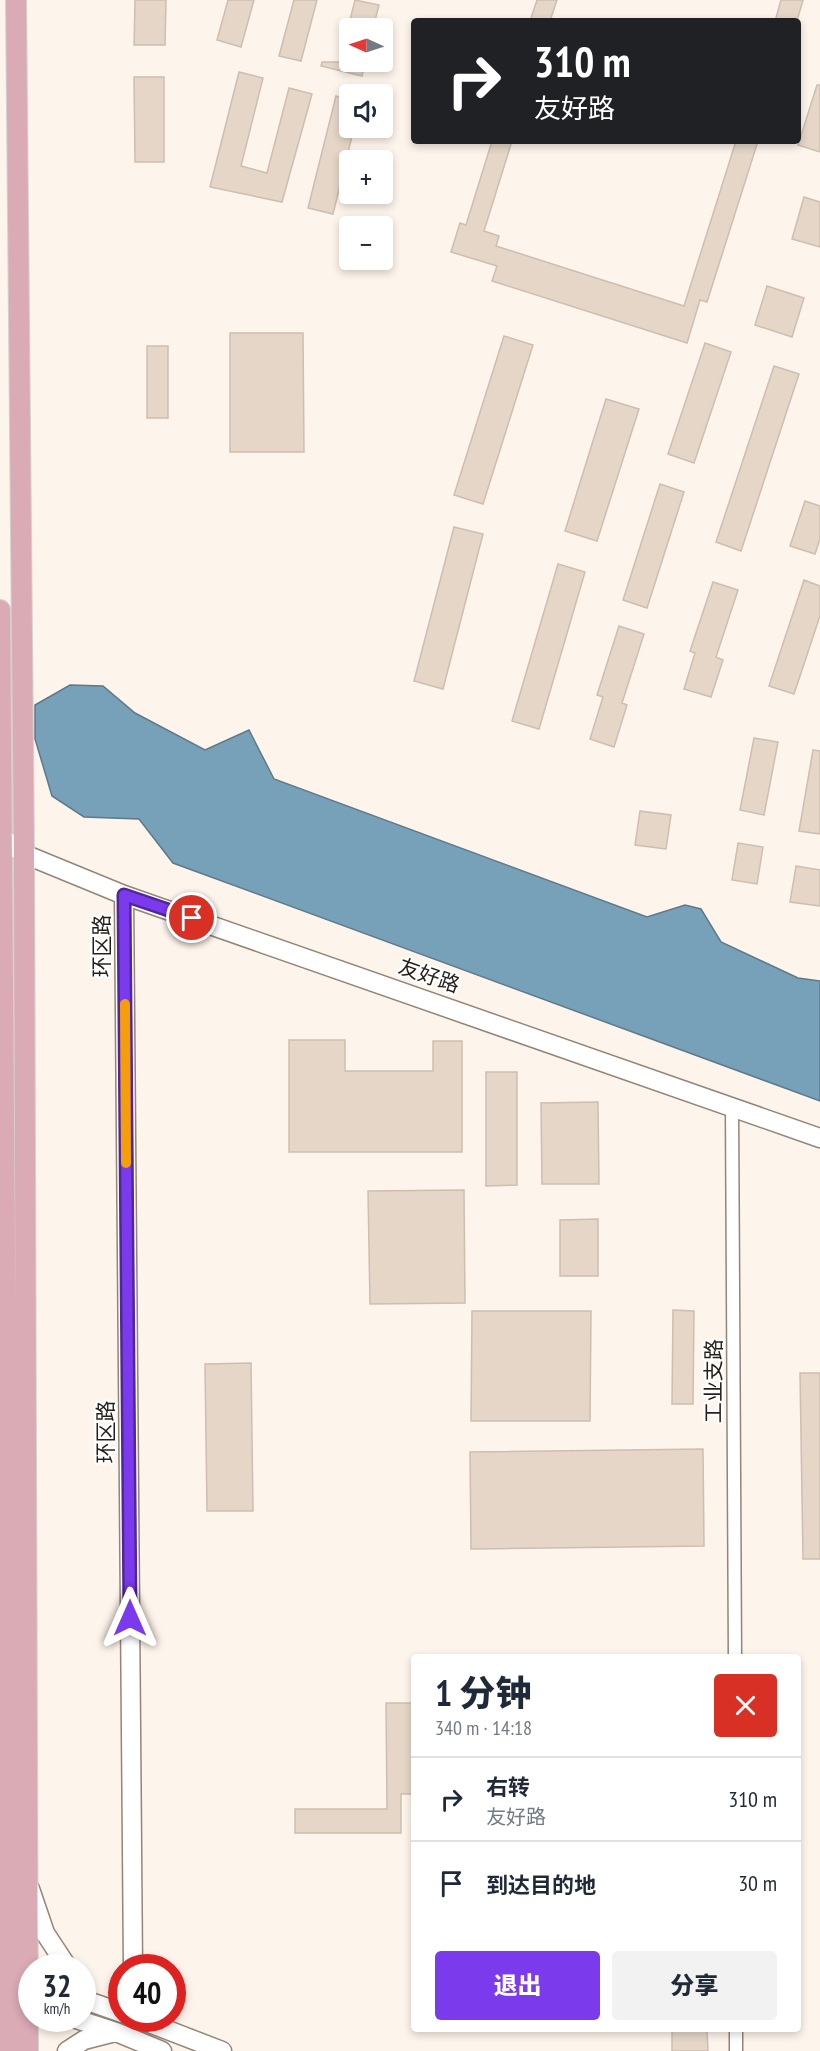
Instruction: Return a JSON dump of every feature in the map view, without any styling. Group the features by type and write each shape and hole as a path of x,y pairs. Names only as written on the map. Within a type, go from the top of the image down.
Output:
{"main road":[{"path":"9,2051 4,2000 12,1888 24,854 16,0"},
{"path":"0,610 12,1888 25,1954"},
{"path":"28,2051 29,2032"}],"street":[{"name":"友好路","path":"1,836 24,854 124,895 732,1105 820,1138"},
{"path":"1,860 24,854"},
{"name":"环区路","path":"124,895 133,1954"},
{"name":"工业支路","path":"732,1105 735,1654"},
{"path":"12,1888 59,1954"},
{"path":"96,1999 101,2005"},
{"path":"96,2003 108,2008"},
{"path":"96,2028 126,2041 162,2051"},
{"path":"173,2032 222,2051"},
{"path":"736,2032 736,2051"},
{"path":"67,2051 84,2040 126,2041"}],"water":[{"path":"70,685 103,686 135,713 205,750 249,730 274,779 647,917 685,905 701,909 721,942 798,978 820,981 820,1101 173,863 139,819 84,817 52,796 35,739 35,705"}],"building":[{"path":"135,0 166,0 165,45 134,45"},
{"path":"228,0 254,0 241,47 217,40"},
{"path":"294,0 317,0 301,61 279,56"},
{"path":"355,0 379,5 376,18 350,18"},
{"path":"537,0 557,0 551,18 531,18"},
{"path":"781,0 803,0 798,18 776,18"},
{"path":"322,62 339,62 339,70 321,66"},
{"path":"239,72 263,78 241,166 267,173 289,88 312,94 282,202 210,187"},
{"path":"346,72 363,72 362,76"},
{"path":"134,77 164,77 164,162 135,162"},
{"path":"817,85 820,85 820,152 798,145 801,144 801,136"},
{"path":"336,96 339,97 339,138 352,138 349,150 339,150 339,189 333,214 308,208"},
{"path":"491,144 511,144 484,231 499,236 496,246 684,306 735,144 757,144 707,302 700,300 687,343 492,281 497,266 451,252 460,223 466,225"},
{"path":"804,197 820,202 820,247 792,239"},
{"path":"767,286 804,298 792,337 755,325"},
{"path":"230,333 303,333 304,452 230,452"},
{"path":"504,336 533,345 483,504 454,495"},
{"path":"705,343 731,352 694,463 668,454"},
{"path":"147,346 168,346 168,418 147,418"},
{"path":"774,366 799,374 741,551 716,542"},
{"path":"606,399 639,409 597,541 565,531"},
{"path":"660,484 684,492 647,608 623,600"},
{"path":"805,501 820,506 820,539 815,554 790,546"},
{"path":"454,527 483,534 443,689 414,681"},
{"path":"558,564 585,572 539,729 512,721"},
{"path":"804,580 820,586 820,616 794,694 769,686"},
{"path":"713,582 738,590 716,657 723,660 711,697 684,689 695,653 690,651"},
{"path":"619,626 644,634 622,703 627,705 614,747 590,739 603,697 597,695"},
{"path":"754,738 778,742 764,815 740,810"},
{"path":"813,750 820,751 820,834 799,831"},
{"path":"640,811 671,815 666,849 635,845"},
{"path":"738,843 763,847 757,884 732,880"},
{"path":"796,866 820,870 820,906 790,902"},
{"path":"289,1040 345,1040 345,1071 433,1071 433,1041 462,1041 462,1152 289,1152"},
{"path":"486,1072 517,1072 517,1185 486,1186"},
{"path":"598,1102 599,1184 542,1184 541,1103"},
{"path":"464,1190 465,1303 370,1304 368,1191"},
{"path":"598,1219 598,1276 560,1276 560,1220"},
{"path":"673,1310 694,1311 693,1404 672,1404"},
{"path":"472,1311 591,1311 590,1421 471,1421"},
{"path":"251,1363 253,1511 207,1511 205,1364"},
{"path":"800,1373 820,1373 820,1559 803,1559"},
{"path":"703,1449 704,1546 471,1549 470,1452"},
{"path":"386,1703 411,1703 411,1794 401,1794 401,1833 295,1833 295,1809 387,1809"},
{"path":"672,2032 707,2032 708,2051 672,2051"}],"slow traffic":[{"path":"125,1004 126,1163"}],"route":[{"path":"130,1618 124,895 192,918"}]}
